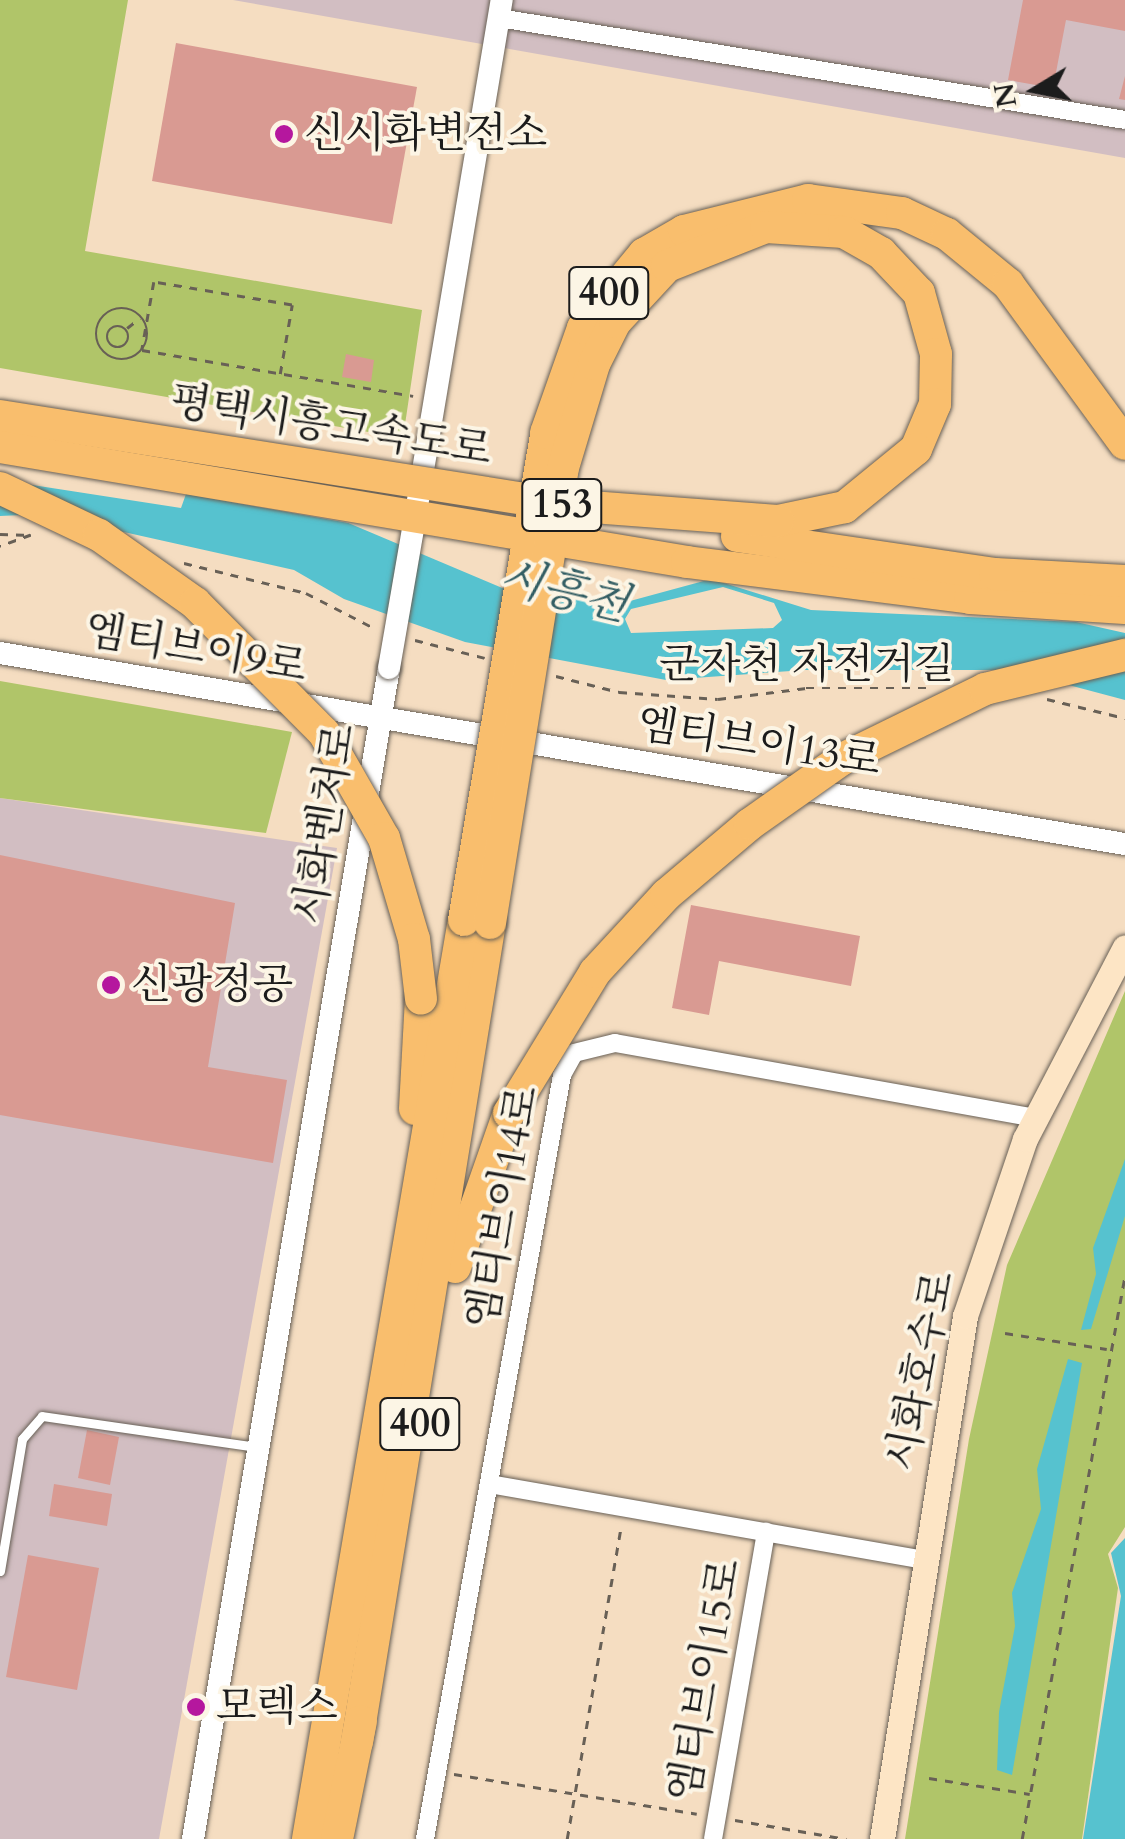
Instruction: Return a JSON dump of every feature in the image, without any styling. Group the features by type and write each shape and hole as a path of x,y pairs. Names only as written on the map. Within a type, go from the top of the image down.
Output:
{"highway":[{"name":"400","path":"308,1839 370,1481 477,921 546,432 583,328 644,254 684,231 808,200 902,214 947,234 1008,284 1125,444"},
{"path":"357,1742 477,921 562,471 594,364 614,322 667,266 766,226 844,232 881,253 919,292 936,354 935,404 916,449 846,507 778,521 563,505"},
{"name":"평택시흥고속도로","path":"0,416 994,574 1125,581"},
{"name":"평택시흥고속도로","path":"0,447 687,562 970,598 1125,608"},
{"path":"0,488 99,535 195,604 324,734 384,838 414,938 420,999 418,1083 370,1481"},
{"name":"400","path":"337,1839 450,1284 509,1114 596,972 666,895 750,824 842,759 985,689 1125,656"}],"main road":[{"name":"시화호수로","path":"882,1839 965,1316 1036,1118 1125,946"}],"street":[{"path":"501,9 1125,120"},
{"name":"시화벤처로","path":"193,1839 501,9"},
{"name":"엠티브이9로","path":"0,654 380,718"},
{"name":"엠티브이13로","path":"380,718 1125,844"},
{"name":"엠티브이14로","path":"425,1839 562,1075 574,1053 614,1044 1036,1118"},
{"path":"488,1484 926,1560"},
{"name":"엠티브이15로","path":"713,1839 766,1532"}],"lane":[{"path":"0,1571 22,1439 42,1416 258,1448"}],"path":[{"path":"147,326 142,316 128,308 111,310 100,322 97,338 112,358 130,359 142,350 147,326 154,282 292,306 280,374"},
{"path":"126,329 128,342 113,346 110,331 126,329 142,316"},
{"path":"142,350 434,400"},
{"path":"0,534 44,536"},
{"path":"0,546 31,535"},
{"path":"168,560 306,593 377,629"},
{"path":"409,638 495,660"},
{"name":"군자천 자전거길","path":"548,674 619,692 718,699 806,688 939,689"},
{"path":"1033,696 1125,718"},
{"path":"1022,1839 1108,1350 1125,1276"},
{"path":"1005,1333 1108,1350"},
{"path":"568,1839 624,1508"},
{"path":"437,1771 846,1839"},
{"path":"929,1778 1030,1794"}],"shaded area":[{"path":"233,0 1125,0 1125,158"},
{"path":"0,798 337,848 159,1839 0,1839"}],"green space":[{"path":"0,0 128,0 85,251 422,310 403,438 0,368"},
{"path":"0,681 292,732 266,833 0,798"},
{"path":"1125,991 1125,1527 1108,1554 1118,1588 1082,1839 905,1839 969,1439 1007,1265"}],"water":[{"path":"0,455 275,492 514,593 619,604 711,579 811,610 1076,622 1125,633 1125,700 1012,670 805,670 666,680 465,642 344,599 294,570 43,514 0,516","holes":["723,587 774,603 782,620 773,628 631,633 625,619 631,609"]},
{"path":"1125,1159 1125,1216 1091,1329 1081,1330 1096,1274 1093,1248"},
{"path":"1068,1359 1082,1363 1012,1775 997,1770 999,1712 1015,1626 1012,1593 1041,1509 1037,1469"},
{"path":"1125,1538 1125,1839 1083,1839 1121,1596 1111,1553"}],"pier":[{"path":"0,450 277,487 371,527 186,494 181,508 0,480"}],"building":[{"path":"1023,0 1125,0 1125,31 1066,20 1053,88 1008,80"},
{"name":"신시화변전소","path":"176,43 417,87 392,224 152,181"},
{"path":"1125,76 1125,100 1119,99"},
{"path":"346,354 374,360 371,382 342,377"},
{"name":"신광정공","path":"0,855 235,903 208,1067 287,1080 273,1163 0,1115"},
{"path":"691,905 860,936 851,986 719,961 709,1015 672,1008"},
{"path":"87,1430 119,1437 110,1485 78,1478"},
{"path":"54,1484 112,1494 107,1526 49,1516"},
{"path":"28,1555 99,1568 77,1690 6,1677"}],"place":[{"name":"신시화변전소","path":"284,134"},
{"name":"신광정공","path":"111,985"},
{"name":"모렉스","path":"196,1707"}],"water label":[{"name":"시흥천","path":"564,591"}]}
